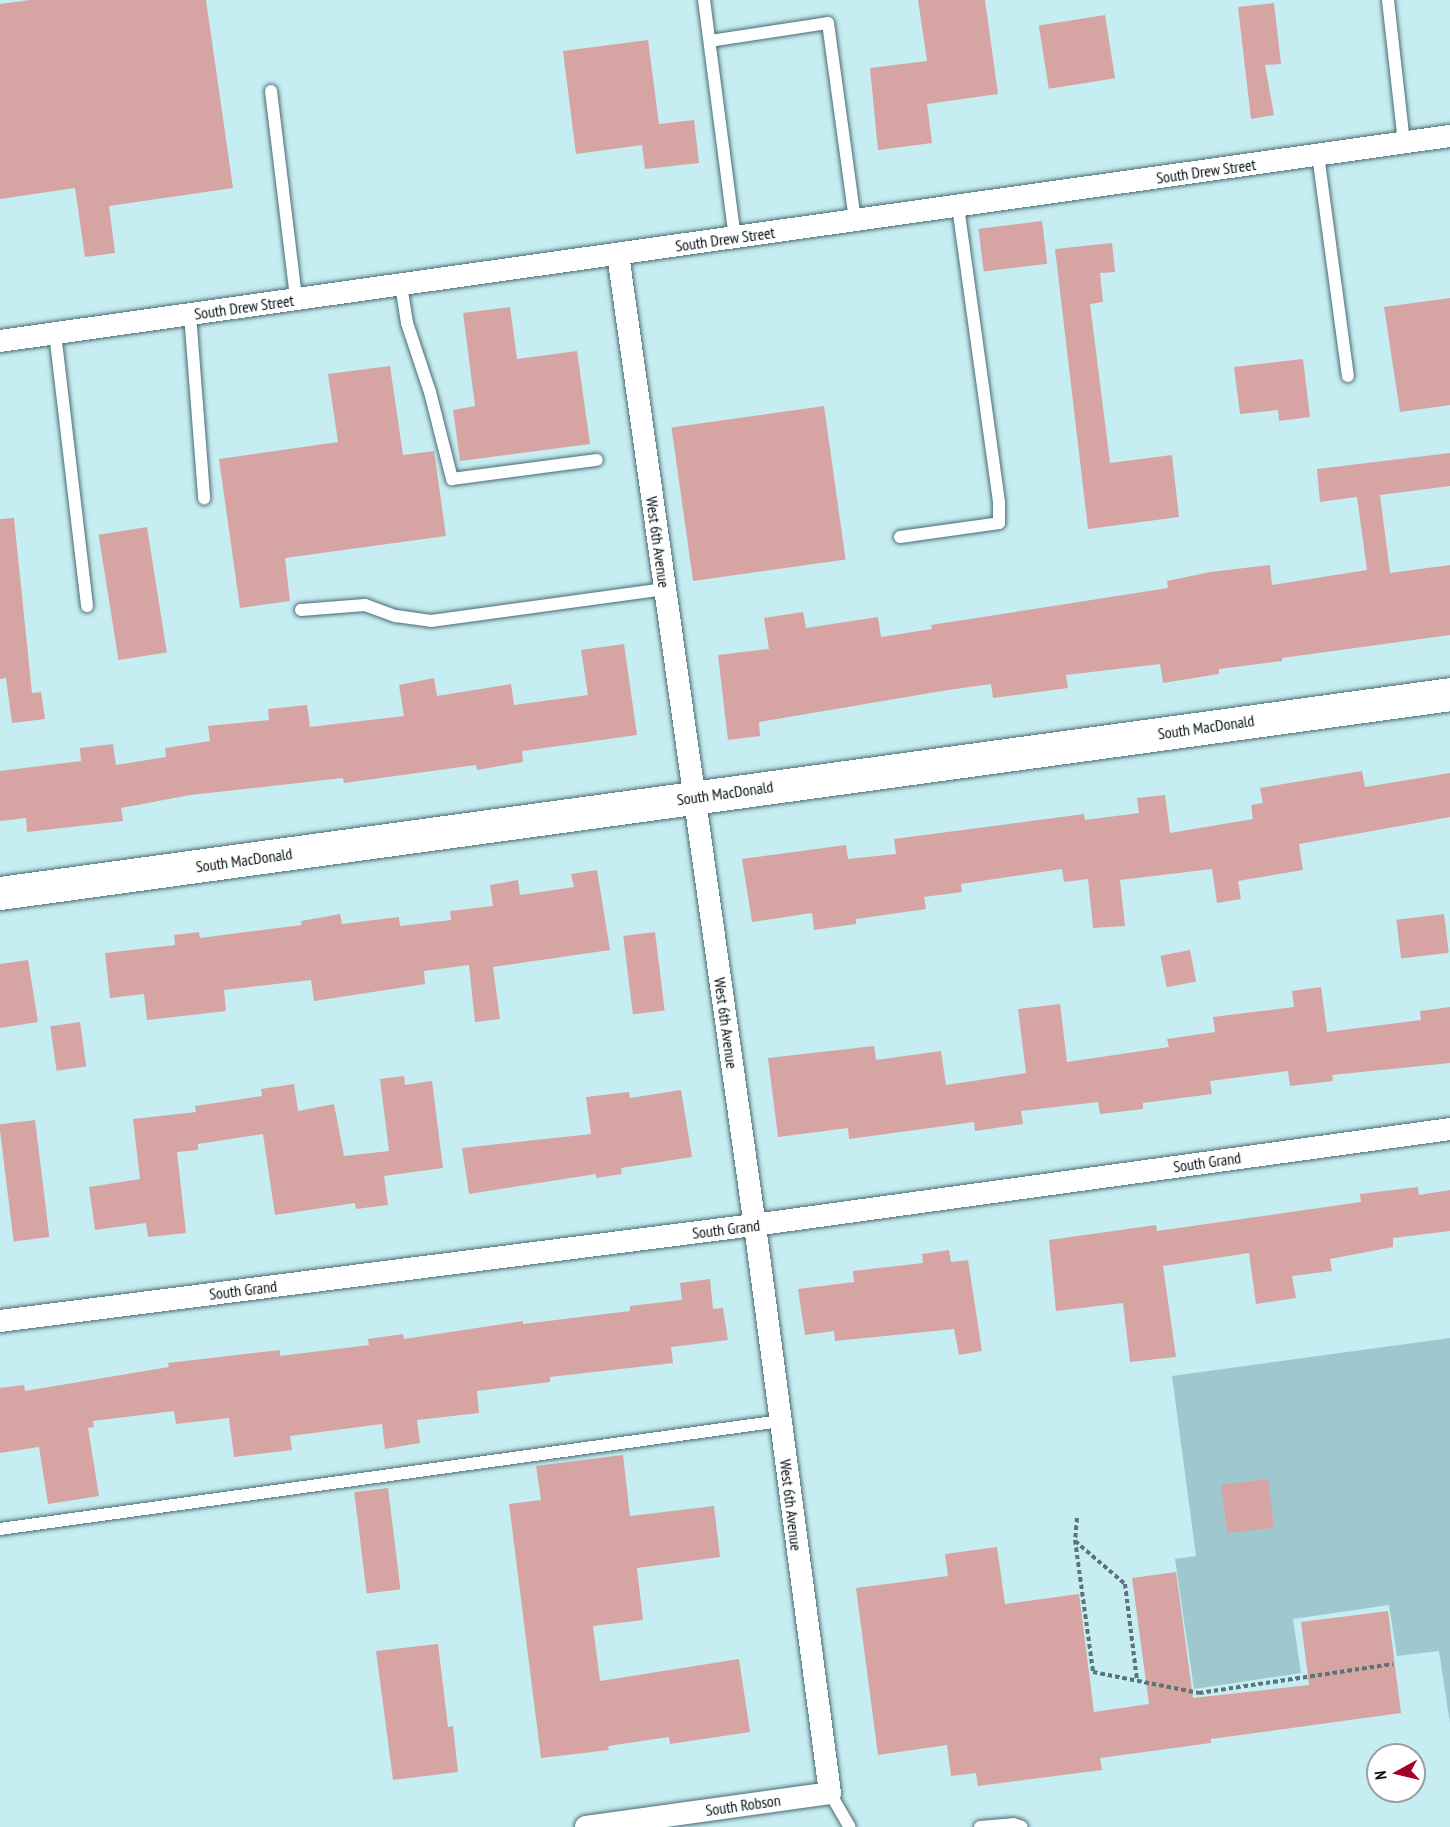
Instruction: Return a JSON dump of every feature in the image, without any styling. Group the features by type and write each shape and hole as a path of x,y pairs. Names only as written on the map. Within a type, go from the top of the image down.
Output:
{"street":[{"name":"South Drew Street","path":"0,341 1450,136"},
{"name":"West 6th Avenue","path":"618,254 754,1225 830,1793"},
{"name":"South MacDonald","path":"0,893 1450,694"},
{"name":"South Grand","path":"0,1321 754,1225 1450,1129"},
{"name":"South Robson","path":"585,1827 830,1793"}],"lane":[{"path":"704,0 735,237"},
{"path":"1388,0 1404,143"},
{"path":"710,41 828,22 855,221"},
{"path":"271,91 296,299"},
{"path":"1318,155 1348,376"},
{"path":"900,537 999,523 999,502 958,206"},
{"path":"402,285 407,323 430,392 452,479 597,460"},
{"path":"190,314 204,498"},
{"path":"55,333 87,606"},
{"path":"301,610 365,605 396,616 431,621 665,589"},
{"path":"0,1529 780,1421"},
{"path":"830,1793 850,1827"},
{"path":"980,1827 1012,1824 1022,1827"}],"path":[{"path":"1077,1518 1075,1540 1093,1672 1199,1693 1392,1664"},
{"path":"1075,1540 1125,1584 1137,1680"}],"shaded area":[{"path":"1450,1338 1450,1724 1439,1651 1397,1656 1389,1605 1293,1619 1301,1673 1194,1689 1175,1559 1196,1556 1172,1376"}],"building":[{"path":"30,0 206,0 233,188 109,206 115,253 85,257 75,188 0,199 0,4"},
{"path":"918,0 985,0 998,94 927,104 932,143 878,150 870,68 927,61"},
{"path":"1274,3 1281,64 1265,65 1274,115 1251,119 1238,7"},
{"path":"1105,15 1115,78 1049,89 1039,25"},
{"path":"648,40 659,124 694,120 699,163 645,169 642,145 576,154 563,51"},
{"path":"1042,221 1047,264 984,271 978,229"},
{"path":"1112,243 1115,272 1100,273 1103,302 1090,304 1110,463 1172,455 1179,517 1088,529 1055,249"},
{"path":"1450,298 1450,405 1400,412 1384,307"},
{"path":"510,307 517,359 577,351 590,444 460,461 453,410 475,406 463,313"},
{"path":"1303,359 1310,417 1279,421 1278,410 1240,414 1234,367"},
{"path":"390,366 403,455 434,451 446,536 285,558 290,601 240,608 219,459 338,442 328,374"},
{"path":"824,406 846,559 693,581 671,427"},
{"path":"1450,453 1450,486 1380,495 1390,573 1450,565 1450,635 1282,658 1282,661 1219,669 1219,674 1163,683 1160,664 1066,675 1068,688 993,698 991,684 948,690 759,722 760,736 728,740 718,655 769,649 764,618 803,612 806,628 878,617 881,637 932,629 931,625 1168,588 1167,581 1210,572 1270,565 1272,585 1367,570 1357,497 1320,502 1317,469"},
{"path":"14,518 32,693 41,692 45,719 12,723 6,678 0,679 0,519"},
{"path":"147,527 167,652 118,660 99,535"},
{"path":"624,644 637,735 522,751 523,762 477,770 476,765 344,783 343,778 190,795 121,808 123,821 27,832 26,818 0,821 0,771 81,761 80,748 113,744 116,765 166,757 165,748 210,741 208,726 269,720 268,709 307,705 310,727 404,716 399,685 434,678 437,696 511,684 514,705 588,695 581,650"},
{"path":"1362,771 1365,787 1450,773 1450,817 1299,844 1303,870 1238,881 1241,899 1217,903 1212,869 1120,880 1125,926 1093,928 1088,879 1064,882 1062,869 961,884 962,892 924,897 926,909 856,919 856,924 814,930 812,913 752,922 742,859 846,845 848,859 896,854 894,839 1084,814 1085,820 1139,813 1137,798 1165,795 1170,833 1253,819 1251,805 1263,803 1260,788"},
{"path":"597,870 610,950 493,967 500,1019 475,1022 469,965 424,971 425,984 314,1001 311,980 224,990 226,1011 147,1020 144,994 110,998 105,953 175,945 174,935 199,932 200,938 302,925 301,921 340,914 342,924 399,917 400,926 451,920 450,911 493,906 490,885 518,880 520,895 574,887 571,874"},
{"path":"1444,914 1449,953 1401,959 1396,920"},
{"path":"655,932 665,1010 633,1014 623,936"},
{"path":"1190,950 1196,981 1167,987 1161,956"},
{"path":"28,960 38,1022 0,1028 0,964"},
{"path":"1321,987 1327,1032 1421,1020 1420,1011 1450,1007 1450,1063 1332,1075 1333,1081 1290,1086 1288,1071 1210,1081 1212,1094 1143,1103 1143,1109 1100,1114 1098,1102 1021,1111 1023,1124 975,1131 974,1122 849,1139 848,1128 778,1137 768,1058 874,1046 876,1060 941,1051 946,1085 1026,1073 1018,1009 1060,1004 1067,1062 1169,1047 1167,1039 1215,1032 1213,1017 1294,1007 1292,991"},
{"path":"80,1022 86,1067 57,1071 50,1026"},
{"path":"404,1076 405,1085 432,1081 443,1168 384,1176 388,1205 356,1209 355,1203 275,1215 263,1134 198,1144 198,1150 177,1152 186,1233 148,1237 146,1223 95,1230 89,1187 140,1179 133,1119 196,1112 195,1106 262,1096 261,1089 294,1084 298,1111 334,1104 344,1156 389,1151 380,1079"},
{"path":"681,1090 692,1157 621,1168 622,1174 596,1178 596,1174 469,1194 462,1148 591,1134 586,1097 629,1092 630,1098"},
{"path":"35,1120 49,1237 14,1242 0,1124"},
{"path":"1418,1187 1419,1195 1450,1190 1450,1231 1393,1238 1393,1247 1330,1259 1332,1271 1292,1276 1296,1298 1256,1304 1249,1253 1163,1266 1176,1357 1130,1362 1123,1303 1056,1311 1049,1240 1156,1225 1157,1231 1361,1202 1360,1194"},
{"path":"949,1250 951,1262 968,1260 982,1351 959,1355 954,1329 835,1341 834,1331 805,1335 798,1289 854,1282 853,1271 923,1263 922,1254"},
{"path":"710,1279 713,1309 723,1308 728,1340 671,1347 673,1363 550,1377 550,1382 477,1391 479,1413 417,1420 420,1443 385,1449 382,1424 290,1436 292,1450 234,1457 229,1418 176,1424 174,1411 93,1421 94,1427 88,1428 99,1496 48,1504 39,1447 0,1453 0,1388 24,1385 25,1391 169,1367 168,1363 280,1350 280,1356 369,1345 368,1339 403,1334 404,1339 523,1321 523,1324 630,1311 630,1306 682,1300 680,1283"},
{"path":"623,1455 630,1516 714,1506 720,1557 637,1568 643,1620 593,1626 600,1681 739,1659 750,1732 670,1744 669,1737 608,1746 609,1750 541,1758 509,1504 541,1500 536,1466"},
{"path":"1268,1479 1274,1528 1227,1533 1221,1485"},
{"path":"388,1488 400,1589 367,1593 354,1492"},
{"path":"997,1547 1005,1604 1079,1594 1094,1712 1149,1704 1132,1578 1176,1572 1193,1698 1309,1685 1301,1622 1388,1611 1401,1713 1211,1739 1211,1743 1100,1758 1102,1770 978,1786 976,1773 951,1776 947,1745 878,1755 856,1588 948,1576 945,1554"},
{"path":"438,1644 448,1727 453,1726 458,1772 393,1780 376,1651"}]}
